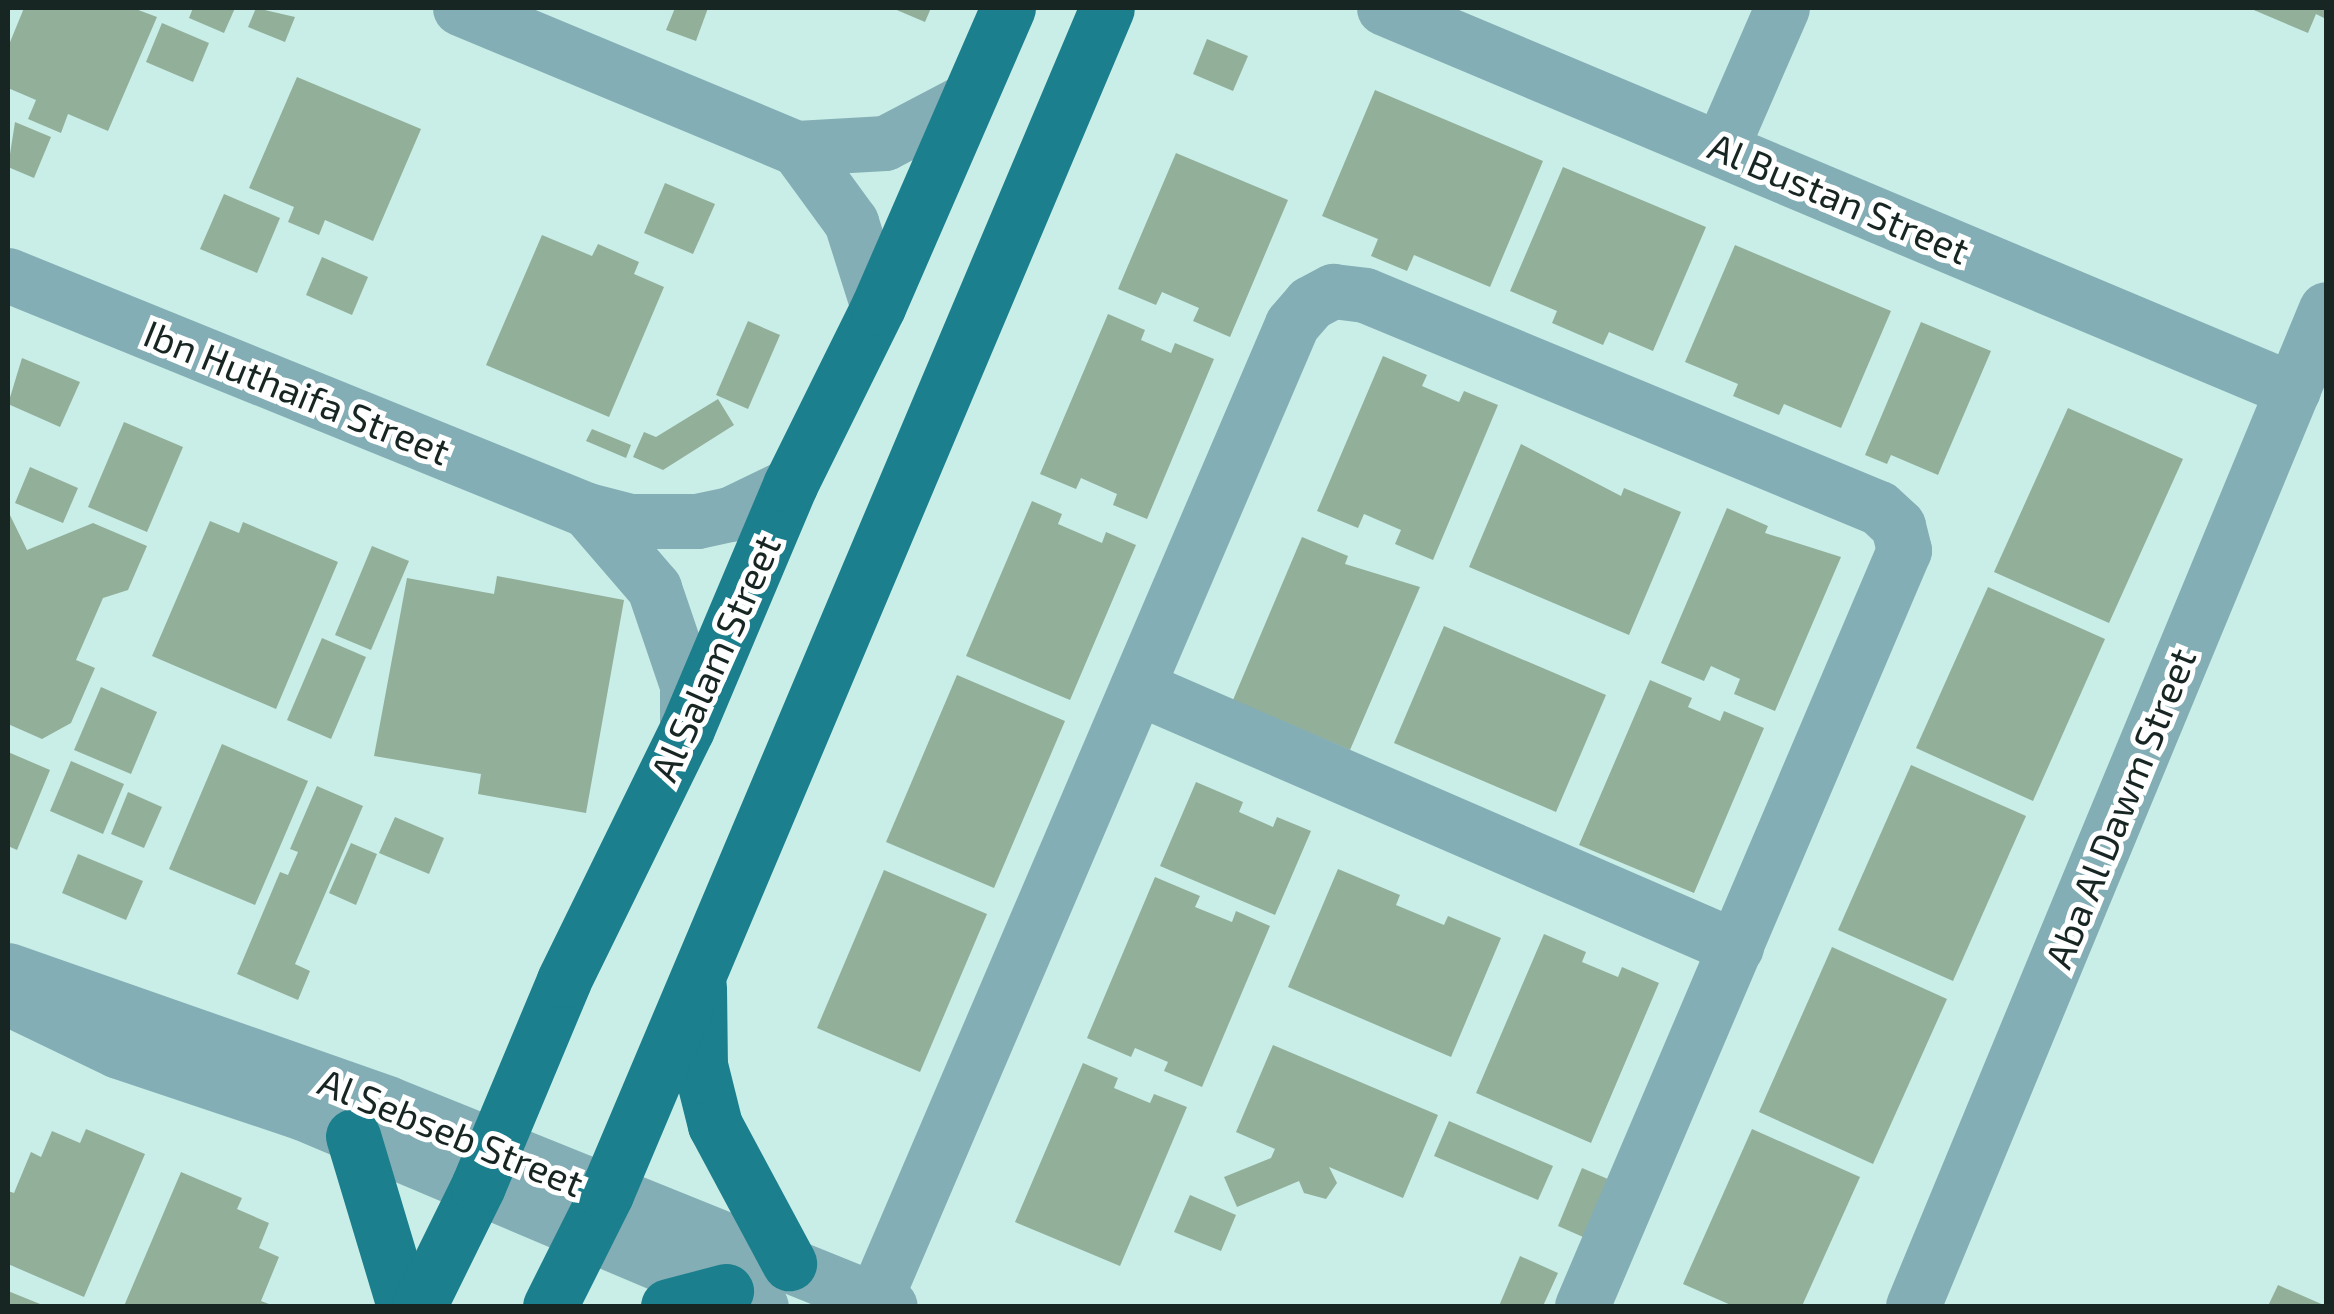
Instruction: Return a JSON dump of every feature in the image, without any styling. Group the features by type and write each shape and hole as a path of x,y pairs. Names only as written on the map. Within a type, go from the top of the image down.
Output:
{"main road":[{"name":"Al Salam Street","path":"418,1306 485,1168 571,966 687,729 790,485 878,307 1008,8"},
{"path":"550,1306 596,1214 1107,8"},
{"path":"668,1306 759,1287 700,1064 698,970"},
{"path":"353,1136 404,1306"}],"street":[{"path":"460,8 796,148 885,143 968,100"},
{"name":"Al Bustan Street","path":"1384,8 2293,390"},
{"path":"1721,148 1782,8"},
{"path":"796,148 851,222 878,307"},
{"name":"Ibn Huthaifa Street","path":"8,275 586,510 630,521 697,520 730,514 790,485"},
{"path":"883,1302 1292,324 1333,291 1365,295 1880,508 1901,538 1898,575 1582,1306"},
{"name":"Aba Al Dawm Street","path":"1913,1306 2326,309"},
{"name":"Ibn Huthaifa Street","path":"586,510 654,588 683,668 687,729"},
{"path":"1137,687 1736,947"},
{"name":"Al Sebseb Street","path":"8,970 333,1083 485,1168 759,1287 883,1302"},
{"name":"Al Sebseb Street","path":"8,998 118,1051 353,1136 485,1168"}],"building":[{"path":"24,8 133,8 157,17 108,131 68,114 61,133 28,119 36,100 8,88 8,47"},
{"path":"193,8 235,8 224,33 189,18"},
{"path":"256,8 295,17 285,42 248,27"},
{"path":"675,8 708,8 696,41 666,30"},
{"path":"892,8 931,8 925,22"},
{"path":"2249,8 2326,8 2326,19 2316,14 2308,33"},
{"path":"162,23 209,43 193,82 146,62"},
{"path":"1207,39 1248,56 1233,91 1193,74"},
{"path":"297,77 421,129 373,241 325,220 319,235 288,222 294,207 249,188"},
{"path":"1375,90 1543,161 1490,287 1414,255 1407,271 1371,256 1378,239 1322,216"},
{"path":"15,122 51,137 34,178 8,167"},
{"path":"1176,153 1288,200 1230,337 1193,321 1199,308 1162,292 1156,305 1118,289"},
{"path":"1563,167 1706,227 1653,351 1609,332 1603,345 1552,323 1557,311 1510,291"},
{"path":"665,183 715,204 693,254 644,233"},
{"path":"224,194 280,218 257,273 200,249"},
{"path":"542,235 592,256 598,244 639,262 634,274 664,287 609,417 486,365"},
{"path":"1735,245 1891,311 1841,428 1784,404 1779,415 1733,396 1738,384 1685,362"},
{"path":"322,257 368,277 352,315 306,295"},
{"path":"1108,314 1145,330 1141,340 1171,353 1175,343 1214,359 1147,519 1113,505 1117,494 1081,478 1076,489 1040,474"},
{"path":"748,321 780,335 748,409 716,395"},
{"path":"1921,322 1991,351 1938,475 1891,455 1887,464 1865,455"},
{"path":"1383,356 1427,375 1422,386 1459,402 1464,391 1498,405 1433,560 1395,544 1401,530 1364,514 1358,528 1317,511"},
{"path":"22,358 80,382 60,427 8,404"},
{"path":"718,399 734,425 663,470 633,457 644,432 656,437"},
{"path":"2068,408 2183,459 2109,623 1994,572"},
{"path":"124,422 183,447 147,532 88,507"},
{"path":"592,429 631,445 626,458 586,441"},
{"path":"1521,444 1621,496 1624,488 1681,512 1629,635 1469,567"},
{"path":"30,467 78,488 63,523 15,503"},
{"path":"1032,501 1062,514 1058,524 1102,543 1106,532 1136,545 1070,700 966,656"},
{"path":"1727,508 1768,526 1765,533 1841,557 1775,711 1734,694 1740,679 1711,666 1704,681 1661,663"},
{"path":"8,511 27,550 93,523 147,546 128,590 103,598 76,660 95,668 71,723 42,739 8,724"},
{"path":"210,521 239,533 243,522 338,562 276,709 152,656"},
{"path":"1302,537 1348,556 1345,564 1420,587 1350,750 1233,700"},
{"path":"372,546 409,561 371,650 335,635"},
{"path":"497,576 624,600 586,813 478,794 481,774 374,756 407,578 494,594"},
{"path":"1988,587 2105,639 2033,801 1916,748"},
{"path":"1444,626 1606,695 1556,812 1394,743"},
{"path":"322,638 366,657 331,739 287,720"},
{"path":"957,675 1065,721 994,888 886,842"},
{"path":"1650,680 1692,698 1688,707 1720,721 1724,711 1764,728 1694,893 1579,845"},
{"path":"101,687 157,712 131,774 74,750"},
{"path":"222,744 308,781 255,905 169,869"},
{"path":"8,752 50,770 17,850 8,846"},
{"path":"71,761 124,784 103,834 50,811"},
{"path":"1911,765 2026,816 1953,981 1838,930"},
{"path":"1196,782 1243,802 1239,812 1273,827 1277,817 1311,831 1275,915 1160,866"},
{"path":"317,786 363,806 295,964 310,971 298,1000 237,974 280,872 288,875 298,852 290,849"},
{"path":"128,792 162,807 144,848 111,834"},
{"path":"395,817 444,838 429,874 379,853"},
{"path":"351,843 377,854 356,905 329,893"},
{"path":"78,854 143,881 126,920 62,893"},
{"path":"1338,869 1400,895 1396,905 1444,925 1448,916 1501,938 1451,1057 1288,987"},
{"path":"884,870 987,914 920,1072 817,1028"},
{"path":"1155,877 1200,896 1195,907 1232,922 1236,911 1270,926 1202,1087 1164,1071 1168,1062 1135,1048 1131,1057 1087,1038"},
{"path":"1544,934 1586,952 1582,962 1618,977 1622,967 1659,983 1591,1143 1476,1093"},
{"path":"1832,947 1947,999 1873,1164 1759,1112"},
{"path":"1273,1045 1438,1115 1403,1198 1329,1167 1337,1183 1326,1199 1304,1193 1299,1181 1237,1207 1224,1177 1271,1158 1275,1149 1236,1132"},
{"path":"1083,1063 1118,1078 1114,1088 1150,1103 1154,1094 1187,1107 1120,1266 1015,1222"},
{"path":"1449,1121 1553,1166 1538,1200 1434,1156"},
{"path":"86,1129 145,1154 84,1297 8,1264 8,1191 14,1193 31,1152 41,1157 52,1131 80,1143"},
{"path":"1752,1129 1860,1177 1802,1306 1733,1306 1683,1284"},
{"path":"1582,1168 1615,1182 1590,1240 1558,1226"},
{"path":"181,1172 242,1198 237,1209 269,1223 259,1248 279,1257 261,1301 274,1306 124,1306"},
{"path":"1190,1195 1236,1215 1221,1251 1174,1232"},
{"path":"1520,1256 1558,1273 1543,1306 1499,1306"},
{"path":"2278,1285 2326,1306 2268,1306"},
{"path":"8,1291 45,1306 8,1306"}]}
